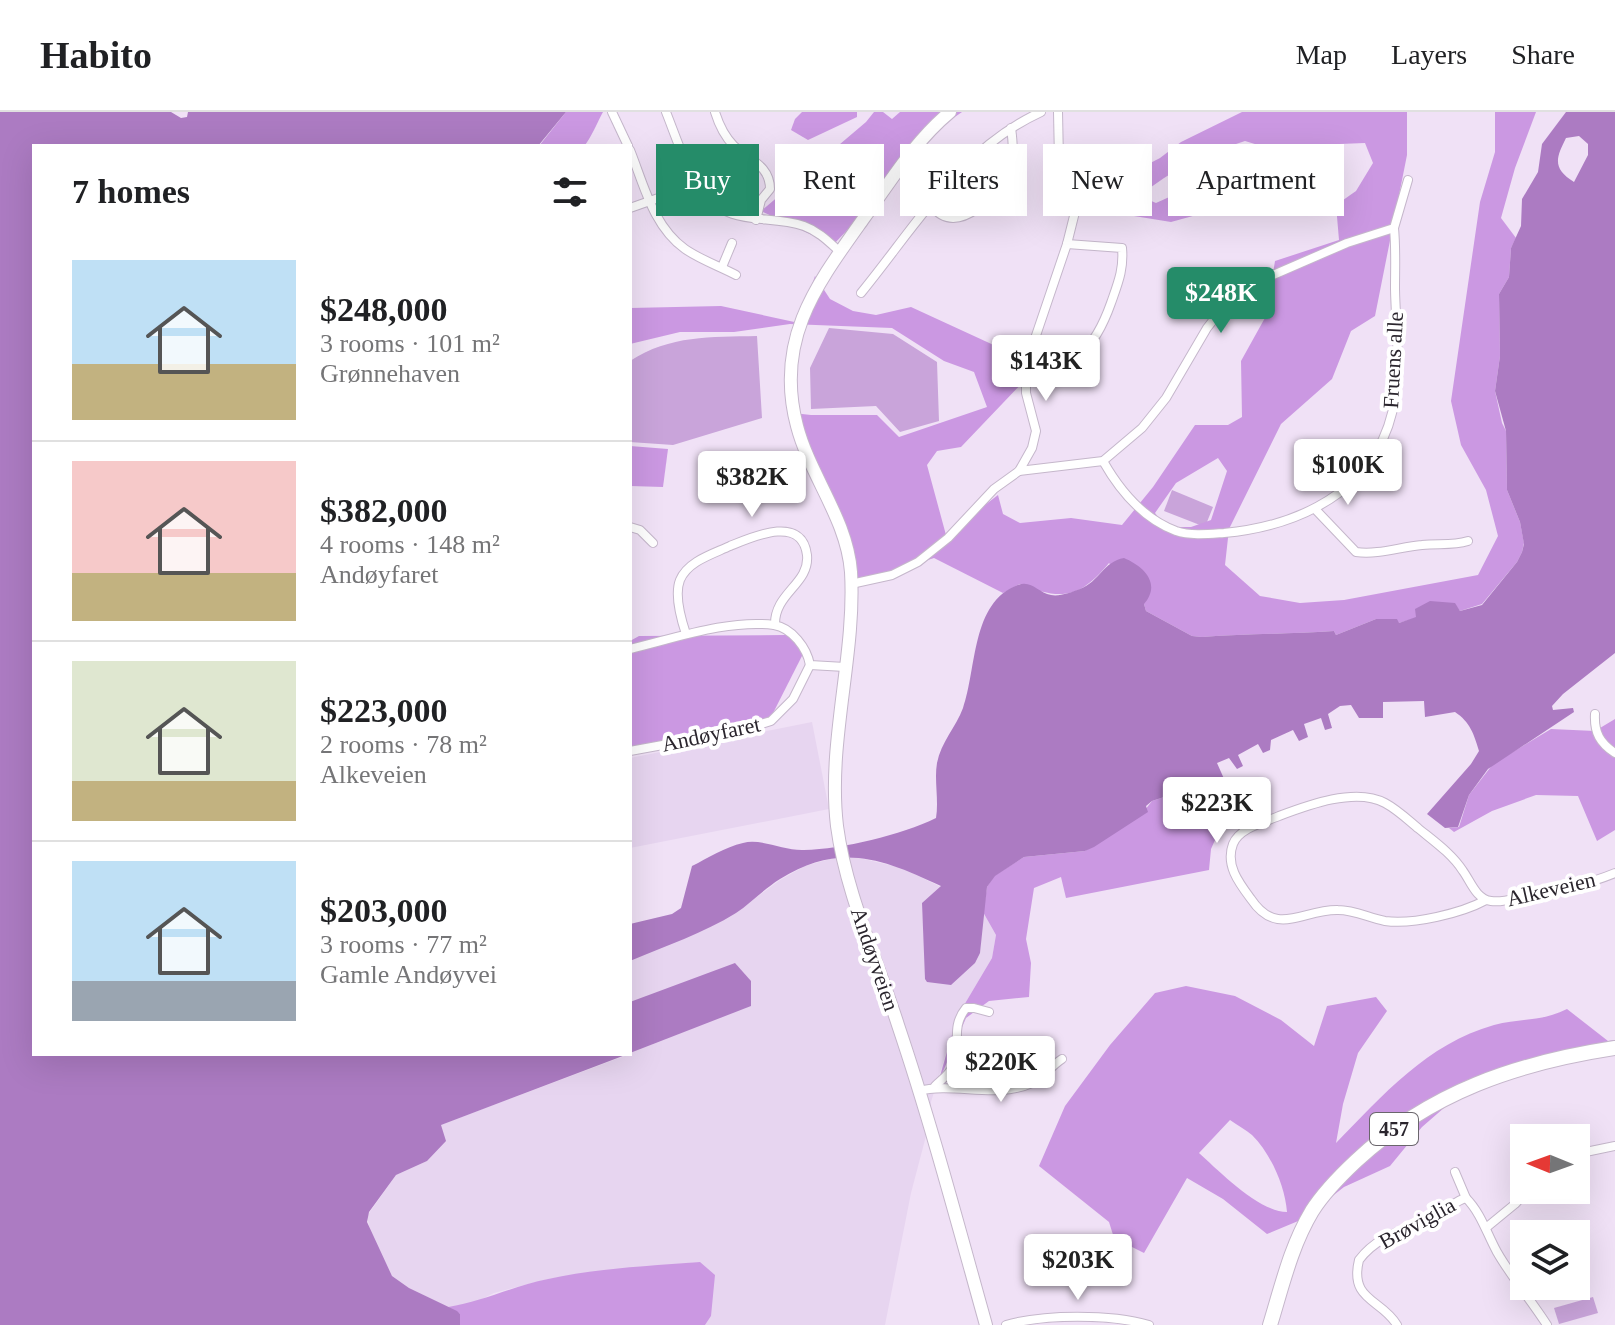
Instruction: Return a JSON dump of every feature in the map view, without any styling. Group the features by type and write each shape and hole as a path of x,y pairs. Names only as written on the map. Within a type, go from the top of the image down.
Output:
{"main road":[{"name":"457","path":"1270,1325 1290,1258 1312,1211 1346,1170 1390,1131 1429,1105 1464,1088 1522,1068 1615,1048"}],"street":[{"path":"612,112 627,144"},
{"path":"666,112 680,144"},
{"path":"715,112 729,140 761,165 769,178 770,189 761,200 756,220"},
{"name":"Andøyveien","path":"950,112 907,157 817,284 803,315 794,348 791,377 796,424 845,541 851,584 835,789 839,841 918,1091 985,1325"},
{"path":"990,144 1041,112"},
{"path":"851,584 892,575 918,562 948,538 994,489 1019,471 1032,448 1036,431 1026,393 1025,374 1031,346 1075,212 1059,160 1058,112"},
{"path":"1011,128 1014,144"},
{"path":"632,156 660,223 674,239 700,258 736,275"},
{"name":"Fruens alle","path":"1103,461 1141,511 1178,532 1237,532 1284,522 1315,509 1355,480 1370,463 1389,425 1396,386 1394,228 1408,180"},
{"path":"632,207 656,198"},
{"path":"743,216 804,226 820,234 839,251"},
{"path":"861,293 922,216"},
{"path":"1019,471 1103,461 1142,428 1166,398 1207,328 1236,291 1347,243 1394,228"},
{"path":"722,267 732,243"},
{"path":"1025,374 1062,364 1089,347 1100,334 1119,285 1122,248 1067,244"},
{"path":"1315,509 1356,552 1454,545 1468,541"},
{"path":"632,528 640,530 653,543"},
{"path":"686,634 678,587 687,569 717,552 773,530 797,537 804,545 807,561 801,578 778,605 775,625"},
{"path":"632,648 686,634 740,626 775,625 784,628 801,643 810,665 845,667"},
{"name":"Andøyfaret","path":"632,751 739,731 771,721 793,699 810,665"},
{"path":"1595,714 1599,739 1615,753"},
{"name":"Alkeveien","path":"1486,900 1477,893 1458,863 1443,847 1386,804 1369,798 1350,797 1284,814 1245,831 1233,843 1234,875 1260,912 1273,919 1295,919 1335,910 1382,921 1402,921 1460,911 1486,900 1503,901 1568,889 1615,873"},
{"path":"934,1087 953,1067 960,1016 966,1008 989,1012"},
{"path":"918,1091 934,1087 1012,1088 1035,1082 1062,1059"},
{"path":"1590,1151 1615,1146"},
{"name":"Brøviglia","path":"1455,1172 1466,1198 1487,1227 1504,1263 1547,1325"},
{"name":"Brøviglia","path":"1397,1325 1366,1298 1359,1283 1359,1260 1396,1231 1435,1216 1466,1198"},
{"name":"Brøviglia","path":"1487,1227 1515,1204"},
{"path":"1006,1325 1024,1320 1089,1318 1136,1321 1149,1325"}],"shaded area":[{"path":"0,112 171,112 181,118 187,117 188,112 566,112 540,144 32,144 32,1056 623,1056 441,1125 446,1141 427,1161 396,1175 369,1212 367,1222 392,1276 409,1288 457,1311 460,1325 0,1325"},
{"path":"566,112 603,112 585,144 541,144"},
{"path":"802,112 857,112 857,117 808,140 791,130"},
{"path":"874,112 883,112 892,119 900,112 962,112 920,144 900,144 900,170 884,190 884,144 840,144"},
{"path":"1242,112 1407,112 1407,155 1375,316 1351,331 1332,379 1281,424 1229,529 1225,565 1260,596 1300,603 1344,600 1478,575 1498,536 1486,490 1461,445 1451,401 1480,202 1495,152 1495,112 1536,112 1501,218 1516,238 1511,248 1509,277 1499,294 1500,356 1495,391 1506,431 1507,490 1520,522 1524,543 1517,562 1482,604 1460,611 1456,606 1399,623 1376,619 1336,635 1334,631 1202,637 1192,636 1146,611 1144,604 1109,563 1079,590 1059,594 1020,584 1003,593 934,558 852,585 849,558 793,413 877,415 899,437 987,407 974,372 944,361 892,328 790,324 734,332 680,332 632,344 632,308 721,306 799,323 815,276 830,299 853,311 876,315 911,307 1026,360 1025,380 961,447 937,451 927,465 946,535 998,495 1003,514 1020,523 1071,518 1122,525 1153,487 1195,425 1228,425 1242,417 1241,361 1266,316 1275,261 1339,240 1337,216 1344,216 1344,199 1356,191 1373,163 1365,143 1255,144 1245,141 1237,144 1178,144","holes":["1218,458 1227,471 1211,520 1191,527 1166,527 1155,513 1176,483"]},
{"path":"1566,112 1615,112 1615,653 1552,706 1553,710 1573,708 1574,712 1488,769 1469,795 1458,827 1445,828 1427,814 1479,751 1468,724 1455,712 1425,717 1424,701 1383,702 1383,718 1359,718 1351,705 1340,706 1328,714 1332,728 1325,730 1321,718 1304,724 1308,737 1299,741 1293,730 1271,740 1270,750 1263,753 1258,744 1238,755 1243,766 1237,769 1229,758 1217,763 1225,781 1209,782 1152,801 1146,806 1148,812 1094,847 1085,851 1024,857 995,876 987,887 980,953 975,963 951,985 927,982 925,979 922,903 941,886 899,868 860,858 822,861 801,868 774,883 724,920 632,960 632,924 672,914 681,908 692,866 723,850 750,842 796,850 836,847 889,835 936,818 937,763 963,708 978,638 992,606 1003,594 1018,585 1031,585 1051,595 1066,594 1087,586 1111,563 1124,558 1138,566 1151,582 1144,604 1146,611 1192,636 1202,637 1334,631 1336,635 1376,619 1397,619 1399,623 1416,617 1415,609 1430,601 1455,603 1460,611 1482,605 1517,562 1524,544 1520,522 1507,490 1506,431 1495,391 1500,356 1499,294 1509,277 1511,248 1521,226 1522,199 1538,172 1542,144","holes":["1579,136 1588,144 1588,155 1574,182 1559,167 1560,151 1566,138"]},
{"path":"1168,152 1168,176 1152,187 1152,162"},
{"path":"1168,198 1168,216 1193,216 1171,222 1134,216 1152,216 1152,201 1156,203"},
{"path":"775,199 775,216 861,216 833,245 761,211"},
{"path":"829,328 893,334 937,362 939,421 900,432 876,406 811,409 810,368"},
{"path":"757,336 762,418 673,445 632,442 632,360 660,346 707,337"},
{"path":"632,446 668,449 663,487 632,486"},
{"path":"1172,490 1213,507 1205,527 1164,511"},
{"path":"786,635 804,652 769,721 747,733 632,755 632,640 639,636"},
{"path":"1615,719 1615,830 1597,841 1578,796 1536,795 1492,811 1454,832 1449,828 1459,827 1469,795 1493,764 1551,729 1595,731"},
{"path":"812,722 829,809 632,848 632,758"},
{"path":"1197,786 1232,802 1211,849 1209,870 1066,898 1061,877 1034,888 1026,939 1031,963 1029,997 989,1001 966,1018 938,1083 957,1017 992,958 996,935 983,912 987,887 994,876 1024,857 1085,851 1145,810 1152,801"},
{"path":"851,856 902,868 941,887 922,903 926,981 980,953 983,912 996,935 992,958 957,1017 931,1102 931,1117 911,1193 885,1325 705,1325 711,1316 700,1262 548,1279 494,1293 472,1304 447,1307 392,1276 371,1234 367,1216 396,1175 427,1161 440,1125 625,1056 632,1056 632,960 735,913 805,866"},
{"path":"735,963 751,981 751,1006 632,1052 632,1001"},
{"path":"1186,986 1235,996 1281,1020 1314,1046 1327,1006 1376,997 1387,1011 1358,1053 1343,1104 1336,1143 1389,1090 1427,1058 1470,1034 1494,1025 1548,1016 1567,1009 1608,1041 1615,1040 1615,1052 1559,1063 1460,1094 1422,1127 1390,1166 1344,1187 1303,1219 1267,1234 1223,1199 1187,1178 1144,1253 1114,1238 1109,1222 1039,1166 1065,1106 1110,1045 1155,993","holes":["1230,1120 1252,1135 1265,1151 1280,1181 1287,1212 1252,1198 1199,1153"]},
{"path":"700,1262 715,1275 711,1316 705,1325 460,1325 460,1314 448,1307 567,1275"},
{"path":"1593,1297 1598,1313 1559,1324 1554,1308"}]}
